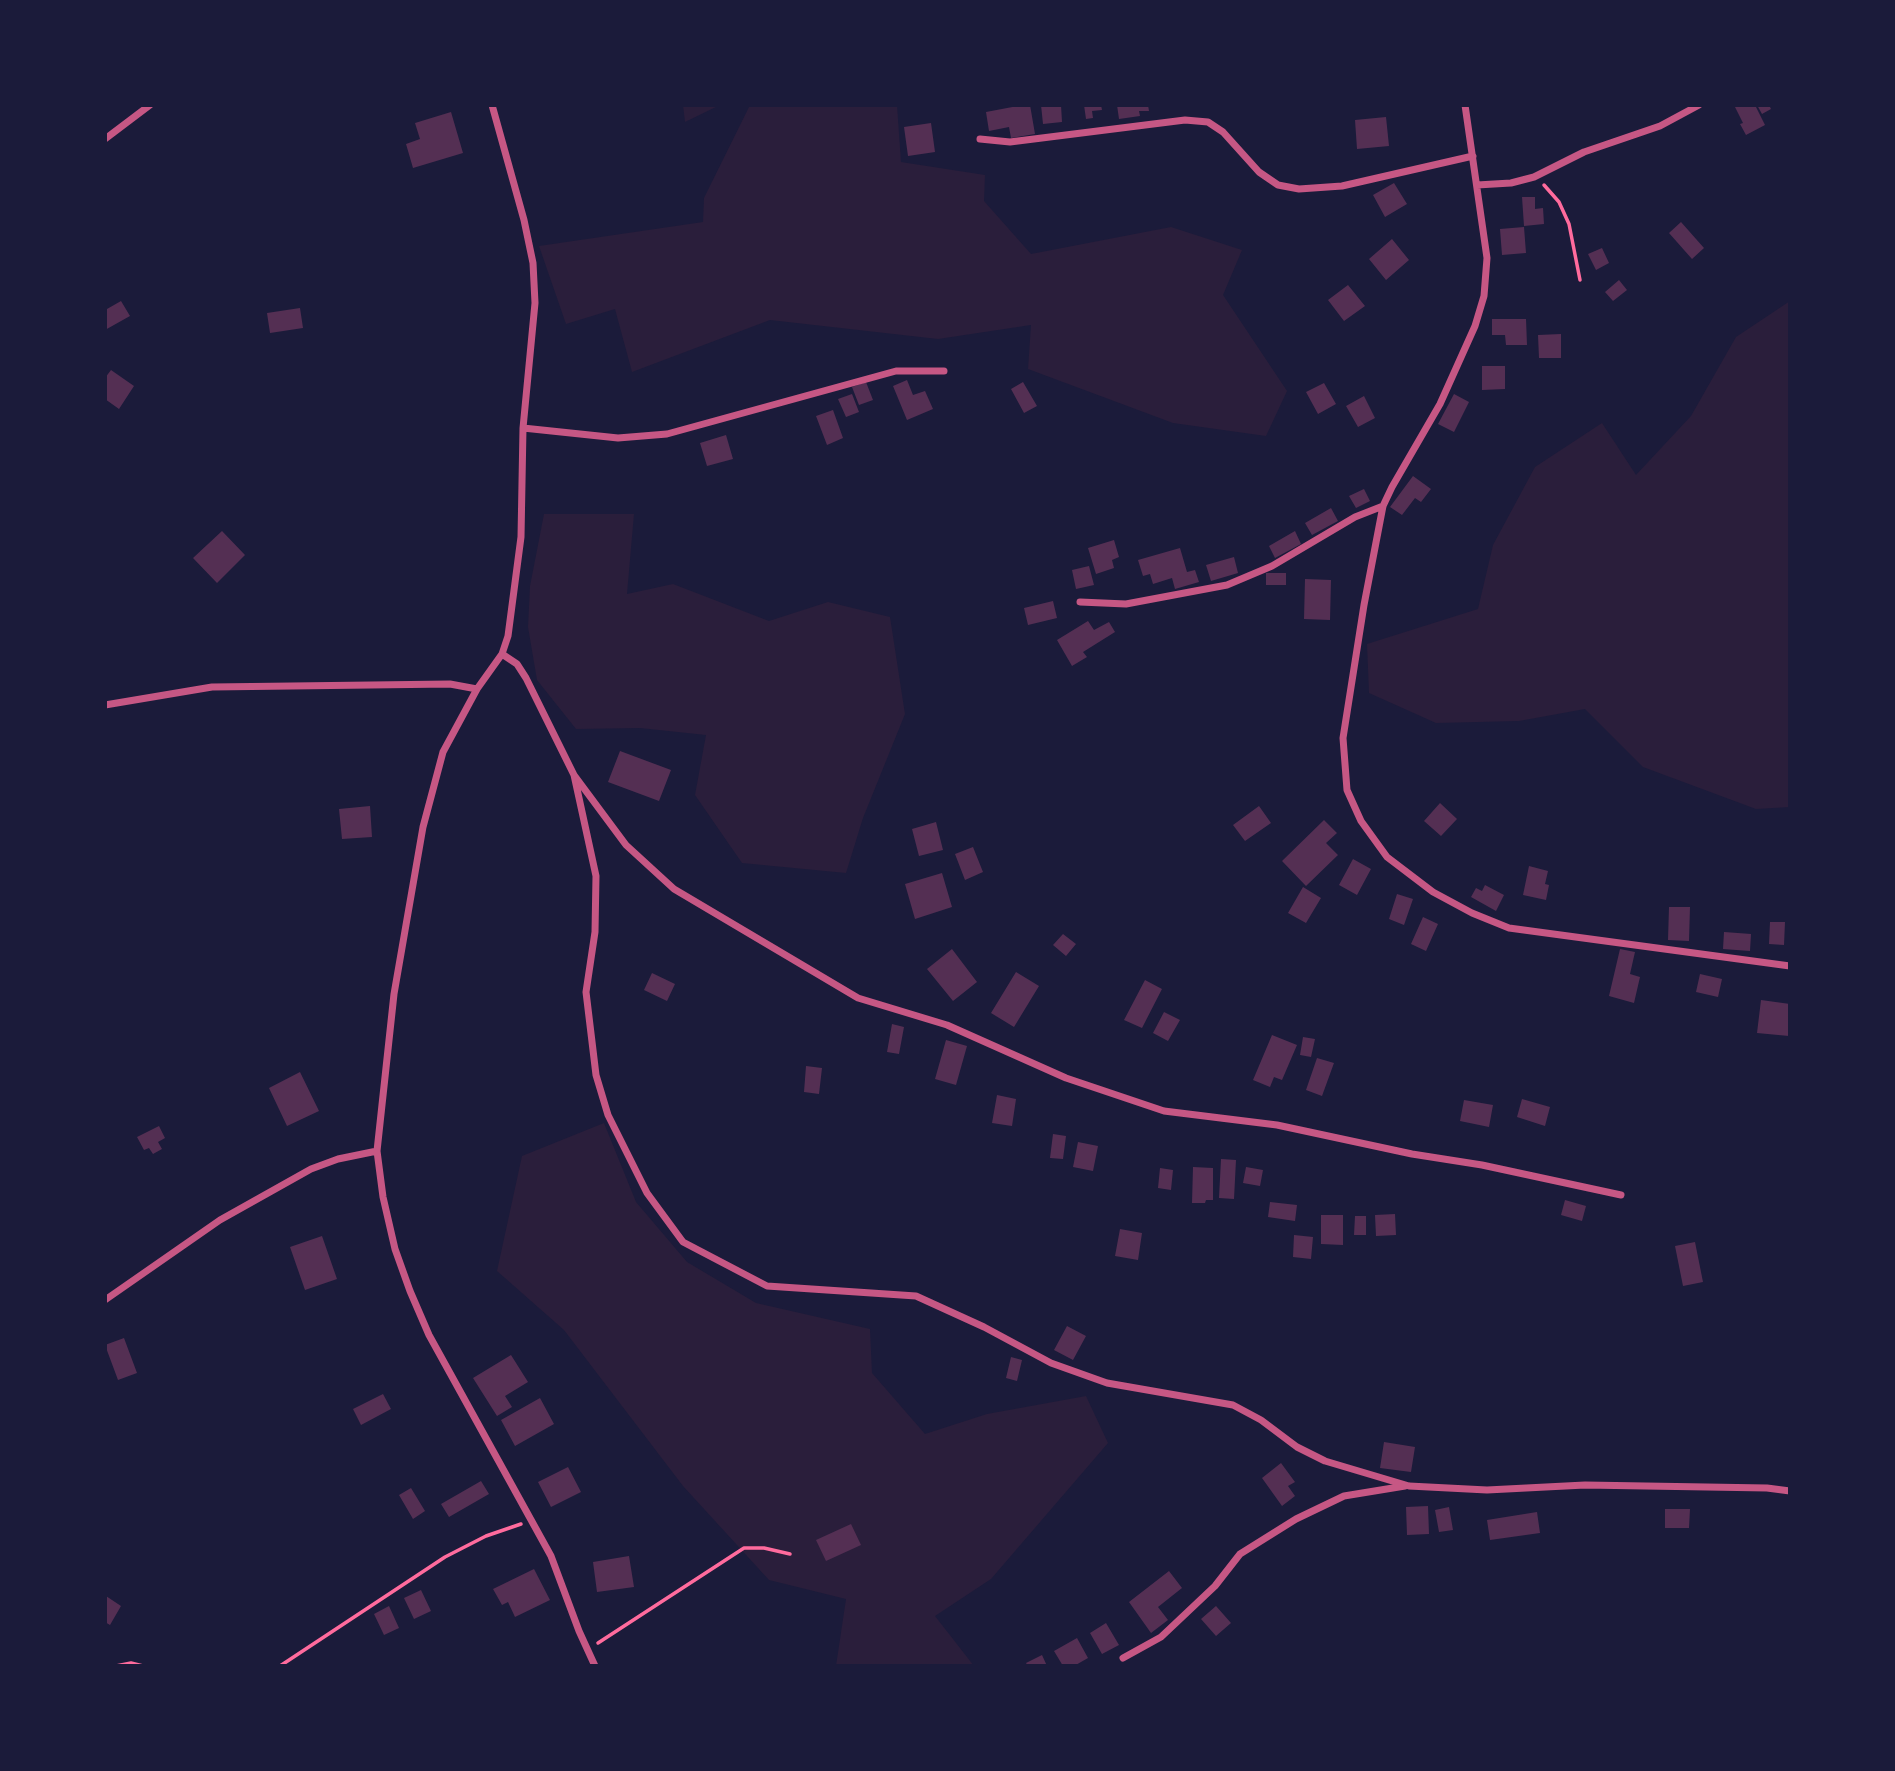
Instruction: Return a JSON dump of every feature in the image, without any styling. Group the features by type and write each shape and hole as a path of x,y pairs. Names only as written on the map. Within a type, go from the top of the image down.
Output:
{"street":[{"path":"105,139 150,105"},
{"path":"492,105 533,263 535,303 523,428 521,537 508,636 502,654 477,689 443,752 423,827 394,994 377,1151 383,1197 395,1249 410,1292 429,1335 551,1556 595,1666"},
{"path":"1465,105 1487,258 1484,296 1475,326 1440,404 1383,506 1343,738 1347,790 1360,821 1387,857 1433,891 1472,913 1509,928 1790,966"},
{"path":"1477,185 1511,183 1534,177 1584,152 1660,126 1699,105"},
{"path":"980,139 1010,142 1185,120 1208,122 1223,132 1259,172 1278,186 1299,189 1342,186 1472,156"},
{"path":"523,428 618,438 667,434 896,371 944,372"},
{"path":"1080,602 1126,604 1227,585 1272,566 1354,517 1383,506"},
{"path":"502,654 517,664 574,775 626,845 674,889 858,998 947,1025 1066,1078 1164,1111 1278,1125 1621,1195"},
{"path":"105,705 212,687 450,684 477,689"},
{"path":"574,775 596,876 595,932 586,992 596,1075 608,1115 647,1193 683,1241 767,1286 916,1296 984,1327 1051,1363 1107,1383 1233,1405 1261,1420 1297,1447 1325,1461 1409,1486"},
{"path":"105,1300 220,1220 311,1169 338,1159 377,1151"},
{"path":"1124,1658 1161,1637 1215,1586 1240,1554 1296,1519 1344,1496 1409,1486 1487,1490 1584,1485 1767,1488 1790,1491"}],"path":[{"path":"1534,177 1559,202 1569,224 1580,280"},
{"path":"280,1666 445,1557 486,1536 533,1520"},
{"path":"586,1647 603,1642 744,1548 764,1548 790,1554"},
{"path":"116,1666 131,1663 143,1666"}],"shaded area":[{"path":"683,105 720,105 685,122"},
{"path":"750,105 897,105 901,162 985,175 984,201 1031,254 1171,227 1242,250 1223,295 1287,391 1266,436 1173,423 1028,369 1031,325 938,339 770,320 632,372 615,309 566,324 539,246 703,222 704,198"},
{"path":"1790,301 1790,807 1756,809 1643,767 1585,709 1519,721 1436,723 1369,693 1367,644 1478,609 1493,545 1535,467 1602,423 1636,475 1691,416 1736,337"},
{"path":"544,514 634,514 627,594 673,584 769,621 828,602 890,617 905,714 863,818 846,873 742,863 695,795 706,735 640,728 576,729 537,680 528,627 530,586"},
{"path":"604,1123 636,1202 687,1262 756,1303 870,1329 872,1373 925,1434 987,1414 1086,1396 1108,1443 991,1579 935,1616 974,1666 836,1666 846,1599 769,1580 683,1486 564,1330 497,1271 522,1156"}],"building":[{"path":"1030,105 1035,134 1011,138 1009,127 989,131 986,112"},
{"path":"1041,105 1061,105 1062,122 1043,124"},
{"path":"1084,105 1101,105 1102,110 1092,111 1093,118 1086,119"},
{"path":"1117,105 1148,105 1149,111 1139,111 1140,116 1119,119"},
{"path":"1734,105 1755,105 1765,125 1746,135"},
{"path":"1757,105 1769,105 1771,109 1762,114"},
{"path":"451,112 463,153 413,168 406,144 420,139 415,123"},
{"path":"1386,117 1389,146 1357,149 1355,120"},
{"path":"931,123 935,152 908,156 904,127"},
{"path":"1394,183 1407,204 1385,217 1373,195"},
{"path":"1522,197 1535,197 1535,209 1543,208 1544,224 1524,226"},
{"path":"1681,222 1704,248 1692,259 1669,233"},
{"path":"1524,227 1526,253 1502,255 1500,229"},
{"path":"1392,239 1409,260 1386,280 1369,259"},
{"path":"1602,248 1609,263 1596,270 1588,254"},
{"path":"1619,280 1627,290 1613,301 1605,292"},
{"path":"1348,285 1365,306 1344,321 1328,300"},
{"path":"121,301 130,316 105,330 105,306 107,309"},
{"path":"300,308 303,328 270,333 267,313"},
{"path":"1492,319 1526,319 1527,345 1506,345 1505,335 1492,335"},
{"path":"1561,334 1561,358 1539,358 1538,335"},
{"path":"1482,366 1505,366 1505,389 1482,390"},
{"path":"111,370 134,386 119,409 105,399 105,378"},
{"path":"907,380 913,395 925,391 933,409 907,420 893,386"},
{"path":"866,382 873,400 859,405 852,387"},
{"path":"1023,382 1037,406 1024,413 1011,389"},
{"path":"1324,383 1336,404 1318,414 1306,392"},
{"path":"852,394 859,412 846,417 838,399"},
{"path":"1454,394 1469,402 1454,432 1438,424"},
{"path":"1364,396 1375,418 1358,427 1346,406"},
{"path":"833,410 843,438 827,445 816,416"},
{"path":"726,435 733,459 707,466 700,443"},
{"path":"1413,476 1431,489 1421,502 1415,498 1402,515 1390,507"},
{"path":"1364,489 1370,501 1356,508 1349,496"},
{"path":"1331,508 1338,521 1312,535 1305,523"},
{"path":"222,531 245,555 217,583 193,558"},
{"path":"1295,531 1301,544 1275,558 1269,546"},
{"path":"1114,540 1119,557 1112,560 1114,568 1096,574 1088,548"},
{"path":"1180,548 1187,572 1195,570 1199,582 1175,589 1172,578 1153,584 1150,574 1143,576 1138,560"},
{"path":"1234,557 1238,573 1211,581 1206,565"},
{"path":"1089,566 1094,585 1076,589 1072,570"},
{"path":"1266,573 1286,573 1286,585 1266,585"},
{"path":"1305,579 1331,580 1330,620 1304,619"},
{"path":"1053,601 1057,618 1028,625 1024,608"},
{"path":"1088,621 1094,630 1109,622 1115,632 1083,652 1087,657 1072,666 1057,640"},
{"path":"620,751 671,770 659,801 608,782"},
{"path":"1440,803 1457,819 1441,836 1424,821"},
{"path":"370,806 372,837 342,839 339,809"},
{"path":"1259,806 1271,823 1245,841 1233,825"},
{"path":"1324,820 1337,833 1326,843 1338,855 1306,886 1282,861"},
{"path":"936,822 943,850 919,856 912,829"},
{"path":"973,847 983,872 965,880 955,854"},
{"path":"1353,859 1371,869 1357,895 1339,885"},
{"path":"1529,866 1548,871 1546,900 1523,895"},
{"path":"942,873 952,907 915,919 905,884"},
{"path":"1485,885 1504,895 1496,911 1471,897 1476,888 1482,891"},
{"path":"1303,887 1321,898 1306,923 1288,913"},
{"path":"1397,894 1413,899 1404,925 1389,919"},
{"path":"1669,907 1690,907 1689,941 1668,940"},
{"path":"1423,917 1438,924 1426,951 1411,944"},
{"path":"1770,922 1785,922 1784,945 1769,944"},
{"path":"1724,932 1751,934 1750,951 1723,949"},
{"path":"1063,934 1076,944 1066,956 1053,945"},
{"path":"952,949 977,982 953,1001 927,969"},
{"path":"1620,949 1635,952 1630,974 1640,977 1634,1003 1609,996"},
{"path":"1016,972 1039,986 1014,1027 991,1013"},
{"path":"652,973 675,984 667,1001 644,990"},
{"path":"1700,974 1722,979 1718,997 1696,992"},
{"path":"1145,980 1162,989 1142,1028 1124,1020"},
{"path":"1761,1000 1790,1004 1789,1036 1757,1033"},
{"path":"1164,1012 1180,1020 1168,1041 1153,1033"},
{"path":"892,1024 904,1027 899,1054 887,1052"},
{"path":"1272,1035 1297,1045 1282,1080 1274,1077 1270,1087 1253,1080"},
{"path":"1303,1037 1315,1039 1311,1057 1300,1055"},
{"path":"946,1040 967,1046 956,1085 935,1079"},
{"path":"1317,1058 1334,1063 1322,1096 1306,1090"},
{"path":"806,1066 822,1068 819,1094 804,1092"},
{"path":"300,1072 319,1111 287,1126 269,1088"},
{"path":"997,1095 1016,1099 1012,1126 992,1123"},
{"path":"1522,1099 1550,1107 1545,1126 1517,1117"},
{"path":"1464,1100 1493,1105 1489,1127 1460,1121"},
{"path":"159,1126 165,1138 158,1142 162,1149 153,1154 149,1148 144,1150 137,1137"},
{"path":"1053,1134 1066,1136 1063,1159 1050,1158"},
{"path":"1078,1142 1098,1146 1093,1171 1073,1167"},
{"path":"1221,1159 1236,1160 1234,1199 1219,1198"},
{"path":"1193,1167 1213,1168 1213,1200 1192,1203"},
{"path":"1246,1167 1263,1170 1260,1186 1243,1183"},
{"path":"1160,1168 1173,1170 1171,1190 1158,1188"},
{"path":"1565,1200 1586,1206 1582,1221 1561,1215"},
{"path":"1270,1202 1297,1205 1295,1221 1268,1217"},
{"path":"1395,1214 1396,1235 1376,1236 1375,1215"},
{"path":"1321,1215 1343,1215 1343,1245 1321,1244"},
{"path":"1355,1216 1366,1216 1366,1235 1354,1235"},
{"path":"1120,1229 1142,1233 1138,1260 1115,1256"},
{"path":"1294,1235 1313,1237 1311,1259 1293,1257"},
{"path":"322,1236 337,1279 305,1290 290,1247"},
{"path":"1695,1242 1703,1282 1683,1286 1675,1246"},
{"path":"1067,1326 1086,1336 1073,1360 1054,1350"},
{"path":"124,1338 137,1373 118,1380 105,1345"},
{"path":"511,1355 528,1382 505,1396 512,1407 497,1416 473,1378"},
{"path":"1011,1357 1022,1360 1017,1381 1006,1378"},
{"path":"383,1394 391,1409 361,1425 353,1409"},
{"path":"540,1398 554,1424 515,1446 501,1420"},
{"path":"1384,1442 1415,1447 1411,1472 1380,1468"},
{"path":"1281,1463 1295,1482 1288,1486 1295,1496 1282,1506 1262,1478"},
{"path":"568,1467 581,1492 551,1507 538,1482"},
{"path":"481,1481 489,1494 449,1517 441,1504"},
{"path":"411,1488 425,1511 413,1519 399,1495"},
{"path":"1428,1506 1429,1534 1407,1535 1406,1507"},
{"path":"1449,1507 1453,1530 1439,1532 1435,1510"},
{"path":"1665,1509 1690,1509 1689,1528 1665,1528"},
{"path":"1537,1512 1540,1533 1490,1540 1487,1520"},
{"path":"851,1524 861,1545 826,1561 816,1540"},
{"path":"629,1556 634,1587 597,1592 593,1562"},
{"path":"534,1569 550,1600 515,1617 508,1602 502,1605 493,1589"},
{"path":"1169,1571 1182,1588 1158,1607 1168,1620 1151,1633 1129,1602"},
{"path":"421,1590 431,1611 414,1619 404,1598"},
{"path":"106,1596 121,1606 110,1625 105,1622"},
{"path":"389,1606 399,1628 384,1635 374,1614"},
{"path":"1216,1606 1231,1623 1216,1636 1201,1619"},
{"path":"1106,1623 1119,1645 1102,1654 1090,1633"},
{"path":"1077,1638 1088,1658 1074,1666 1063,1666 1054,1651"},
{"path":"1042,1655 1047,1666 1028,1666 1026,1663"}]}
